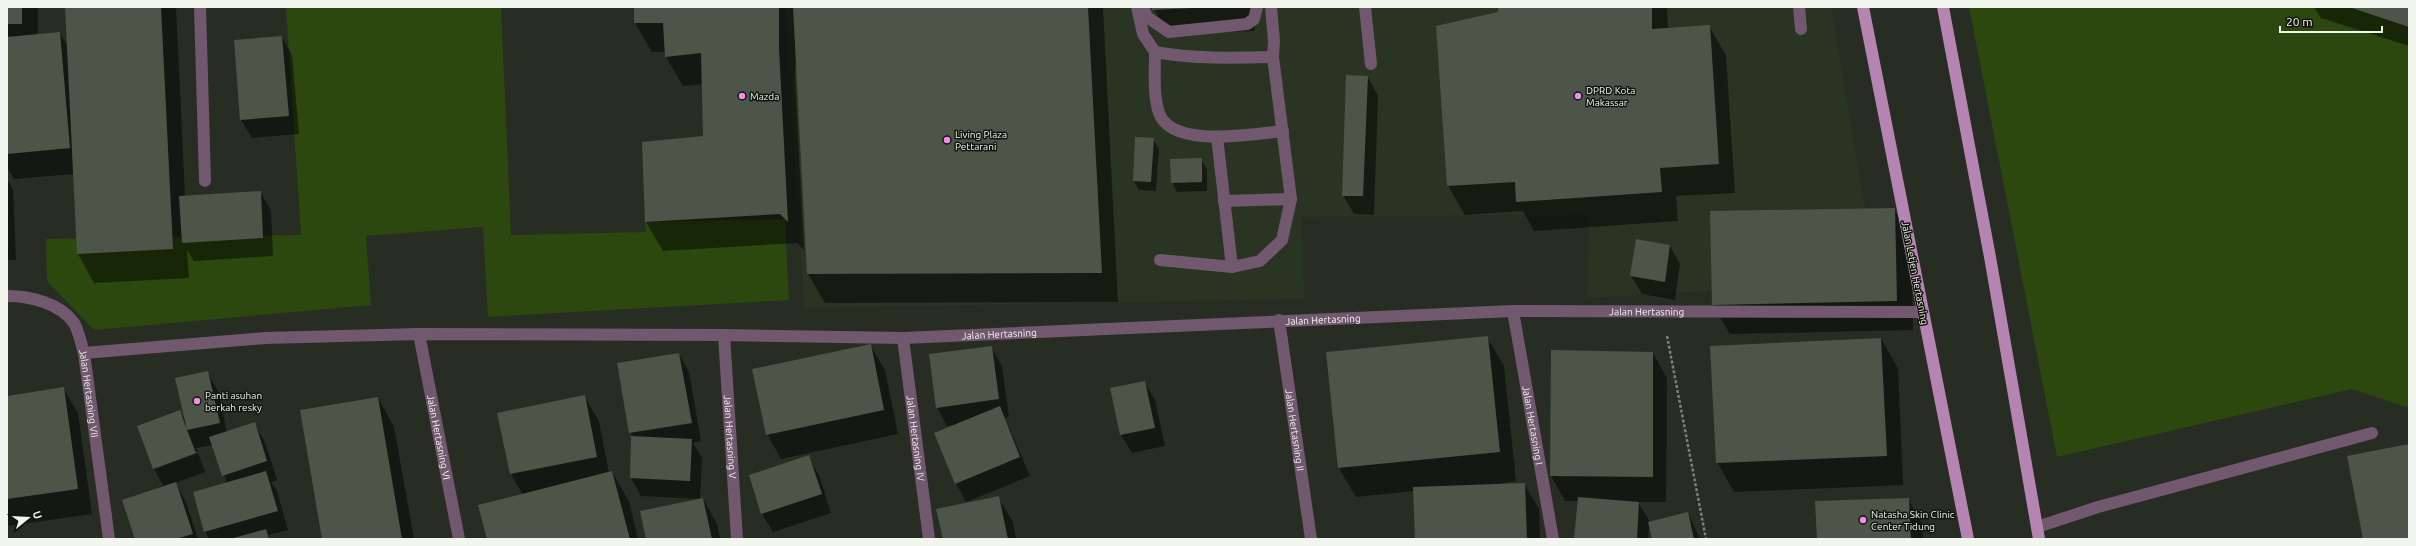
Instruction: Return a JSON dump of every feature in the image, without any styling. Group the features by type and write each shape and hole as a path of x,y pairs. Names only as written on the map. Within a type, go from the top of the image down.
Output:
{"main road":[{"name":"Jalan Letjen Hertasning","path":"1863,7 1968,539"},
{"path":"1944,7 1990,257 2038,533"}],"street":[{"path":"200,7 205,181"},
{"path":"1137,7 1143,34 1154,52 1155,85 1159,114 1168,127 1185,134 1217,137 1283,132"},
{"path":"1143,7 1147,17 1169,32 1247,24 1254,19 1257,7"},
{"path":"1160,260 1232,267 1260,261 1282,240 1291,199 1272,57 1274,41 1271,7"},
{"path":"1365,7 1371,64"},
{"path":"1799,7 1801,30"},
{"path":"1154,52 1175,55 1231,58 1272,57"},
{"path":"1217,137 1232,267"},
{"path":"1224,201 1291,199"},
{"name":"Jalan Hertasning VII","path":"7,296 21,296 60,308 74,324 84,353 109,539"},
{"name":"Jalan Hertasning","path":"84,353 265,338 419,334 724,335 902,338 1279,320 1513,311 1922,312"},
{"name":"Jalan Hertasning I","path":"1513,311 1553,539"},
{"name":"Jalan Hertasning II","path":"1279,320 1311,539"},
{"name":"Jalan Hertasning VI","path":"419,334 458,539"},
{"name":"Jalan Hertasning V","path":"724,335 737,539"},
{"name":"Jalan Hertasning IV","path":"902,338 929,539"},
{"path":"2038,533 2098,508 2372,433"}],"path":[{"path":"1662,312 1706,539"}],"shaded area":[{"path":"786,7 1831,7 1878,281 1587,298 1589,214 1302,217 1304,299 804,308"}],"green space":[{"path":"286,7 501,7 511,235 646,232 645,222 785,219 789,300 488,317 483,227 366,236 371,305 94,330 47,281 46,239 301,235"},
{"path":"1969,7 2348,7 2409,27 2409,408 2352,389 2057,457"}],"building":[{"path":"7,7 22,7 22,24 7,24"},
{"path":"65,7 161,7 173,249 77,254"},
{"name":"Mazda","path":"634,7 779,7 779,48 788,222 780,214 645,222 642,142 703,136 701,53 665,57 663,23 634,23"},
{"name":"Living Plaza Pettarani","path":"793,7 1088,7 1102,273 807,274"},
{"path":"1152,7 1193,7 1193,8 1152,10"},
{"name":"DPRD Kota Makassar","path":"1498,7 1652,7 1652,29 1710,25 1719,164 1660,168 1662,192 1516,202 1515,182 1447,186 1436,26 1498,12"},
{"path":"2349,7 2409,7 2409,27"},
{"path":"60,32 70,148 7,154 7,37"},
{"path":"282,36 289,116 240,120 234,40"},
{"path":"1346,75 1368,76 1363,196 1342,196"},
{"path":"1135,137 1154,138 1151,182 1133,181"},
{"path":"1202,158 1202,182 1171,183 1170,159"},
{"path":"261,191 263,238 182,243 179,196"},
{"path":"1895,208 1897,301 1712,305 1710,211"},
{"path":"1636,239 1670,245 1665,282 1630,276"},
{"path":"1488,336 1500,452 1338,468 1326,352"},
{"path":"1881,338 1887,456 1716,463 1710,346"},
{"path":"871,344 884,410 766,435 752,369"},
{"path":"992,346 999,399 936,408 929,354"},
{"path":"1551,350 1653,352 1653,477 1550,476"},
{"path":"679,353 692,423 629,433 617,363"},
{"name":"Panti asuhan berkah resky","path":"208,371 220,423 187,430 175,378"},
{"path":"1145,381 1155,428 1120,435 1110,388"},
{"path":"64,387 78,489 7,499 7,396"},
{"path":"585,395 597,457 510,474 497,413"},
{"path":"378,397 402,539 322,539 300,410"},
{"path":"1000,406 1020,457 955,484 934,433"},
{"path":"180,410 196,453 153,469 137,426"},
{"path":"255,422 267,461 222,476 209,437"},
{"path":"631,436 692,439 690,481 630,478"},
{"path":"2409,444 2409,539 2363,539 2347,456"},
{"path":"809,455 822,494 761,514 749,475"},
{"path":"266,471 278,511 204,532 193,492"},
{"path":"612,471 630,539 487,539 478,505"},
{"path":"176,482 193,534 176,539 135,539 122,500"},
{"path":"1525,483 1527,539 1415,539 1413,487"},
{"path":"999,496 1008,539 943,539 936,509"},
{"path":"1578,497 1639,502 1637,539 1574,539"},
{"path":"703,498 712,539 646,539 640,511"},
{"name":"Natasha Skin Clinic Center Tidung","path":"1909,498 1911,539 1817,539 1815,501"},
{"path":"1688,512 1694,539 1652,539 1648,522"},
{"path":"266,529 269,539 230,539"}],"place":[{"name":"Mazda","path":"742,96"},
{"name":"DPRD Kota Makassar","path":"1578,96"},
{"name":"Living Plaza Pettarani","path":"947,140"},
{"name":"Panti asuhan berkah resky","path":"197,401"},
{"name":"Natasha Skin Clinic Center Tidung","path":"1863,520"}]}
